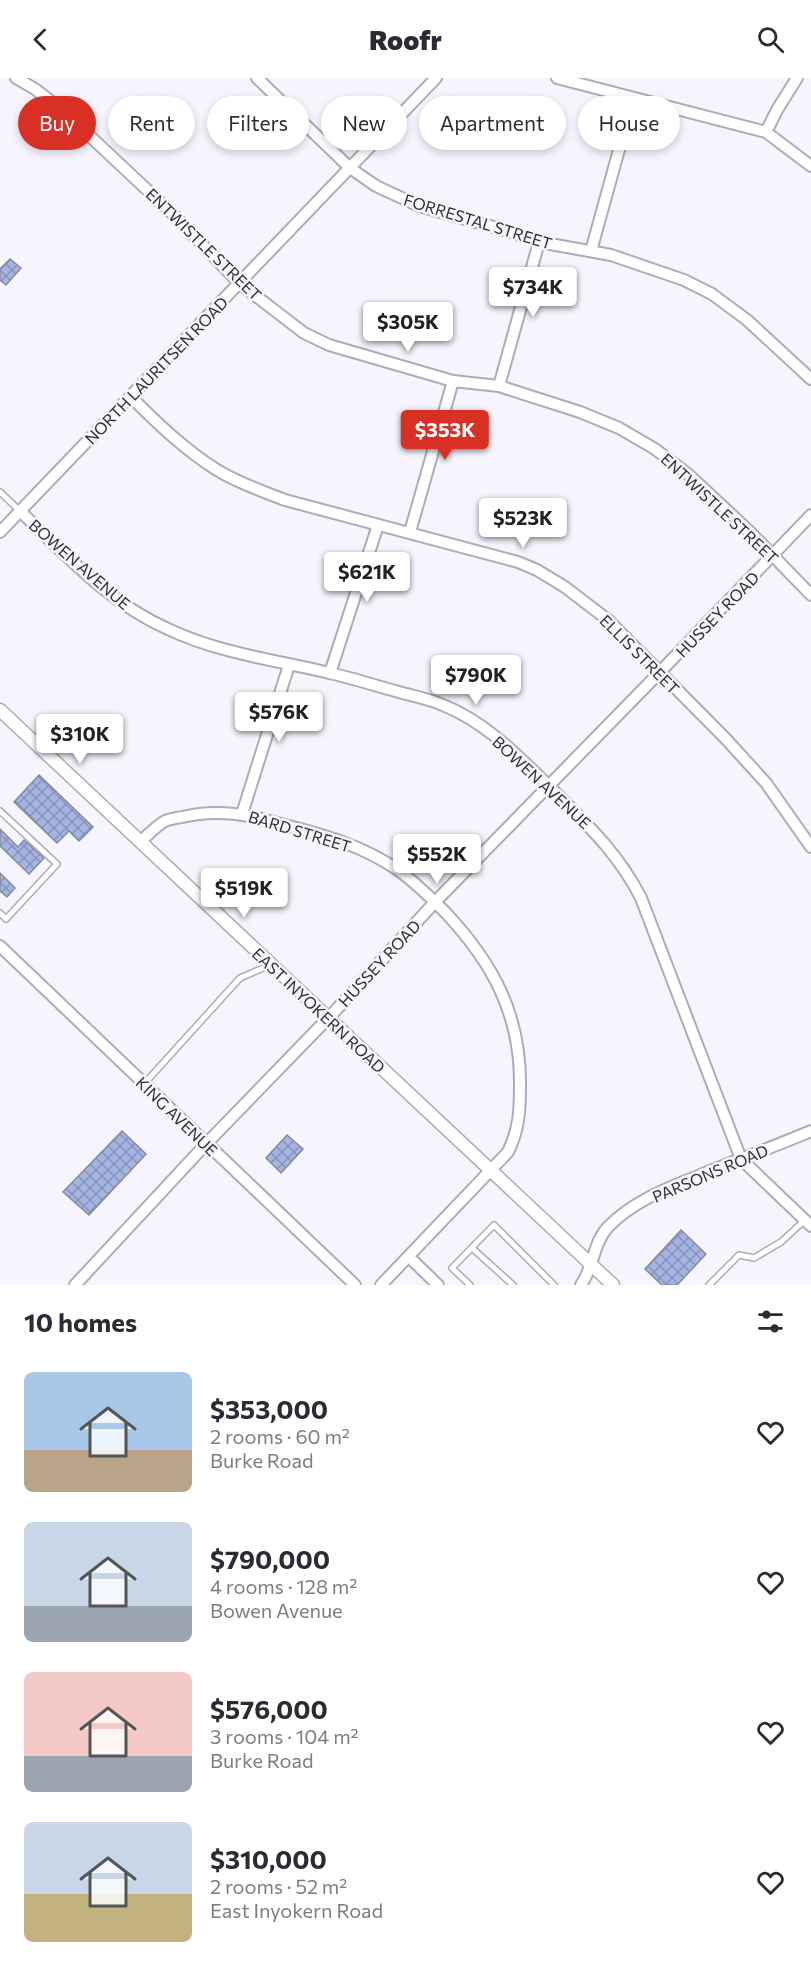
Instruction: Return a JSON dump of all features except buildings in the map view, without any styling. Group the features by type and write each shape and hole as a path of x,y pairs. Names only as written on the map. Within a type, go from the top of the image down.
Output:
{"street":[{"name":"ENTWISTLE STREET","path":"16,78 35,89 62,110 175,216 239,283 304,333 329,345 453,381 499,386 580,412 619,428 656,449 689,475 773,555 811,595"},
{"name":"FORRESTAL STREET","path":"256,78 350,168 376,186 419,206 539,242 611,255 684,280 712,294 747,320 811,379"},
{"name":"NORTH LAURITSEN ROAD","path":"0,532 436,78"},
{"path":"557,78 622,96"},
{"path":"766,132 797,78"},
{"path":"680,111 766,132 811,166"},
{"path":"591,251 619,150"},
{"path":"499,386 539,242"},
{"path":"410,532 453,381"},
{"name":"ELLIS STREET","path":"131,397 169,433 217,470 249,486 285,500 518,562 537,570 565,587 608,620 726,739 766,783 811,847"},
{"name":"BOWEN AVENUE","path":"20,511 105,590 136,613 169,630 209,645 330,673 443,705 492,734 514,752 593,830 614,853 629,876 641,898 741,1159 808,1223"},
{"name":"HUSSEY ROAD","path":"75,1285 435,902 811,515"},
{"path":"330,673 378,525"},
{"path":"242,813 290,665"},
{"name":"EAST INYOKERN ROAD","path":"0,710 613,1285"},
{"name":"BARD STREET","path":"140,842 164,821 202,812 242,813 348,843 397,869 417,884 465,934 493,974 509,1012 517,1043 520,1067 520,1119 514,1139 508,1152 381,1285"},
{"name":"KING AVENUE","path":"0,946 355,1285"},
{"name":"PARSONS ROAD","path":"581,1285 592,1265 600,1239 608,1228 635,1206 661,1191 811,1131"},
{"path":"409,1257 438,1285"}],"lane":[{"path":"0,492 20,511"},
{"path":"0,811 57,864 6,919 0,913"},
{"path":"144,1084 240,978 272,965"},
{"path":"710,1285 739,1256 754,1258 808,1223"},
{"path":"470,1285 452,1268 494,1225 554,1285"},
{"path":"472,1248 513,1285"}]}
